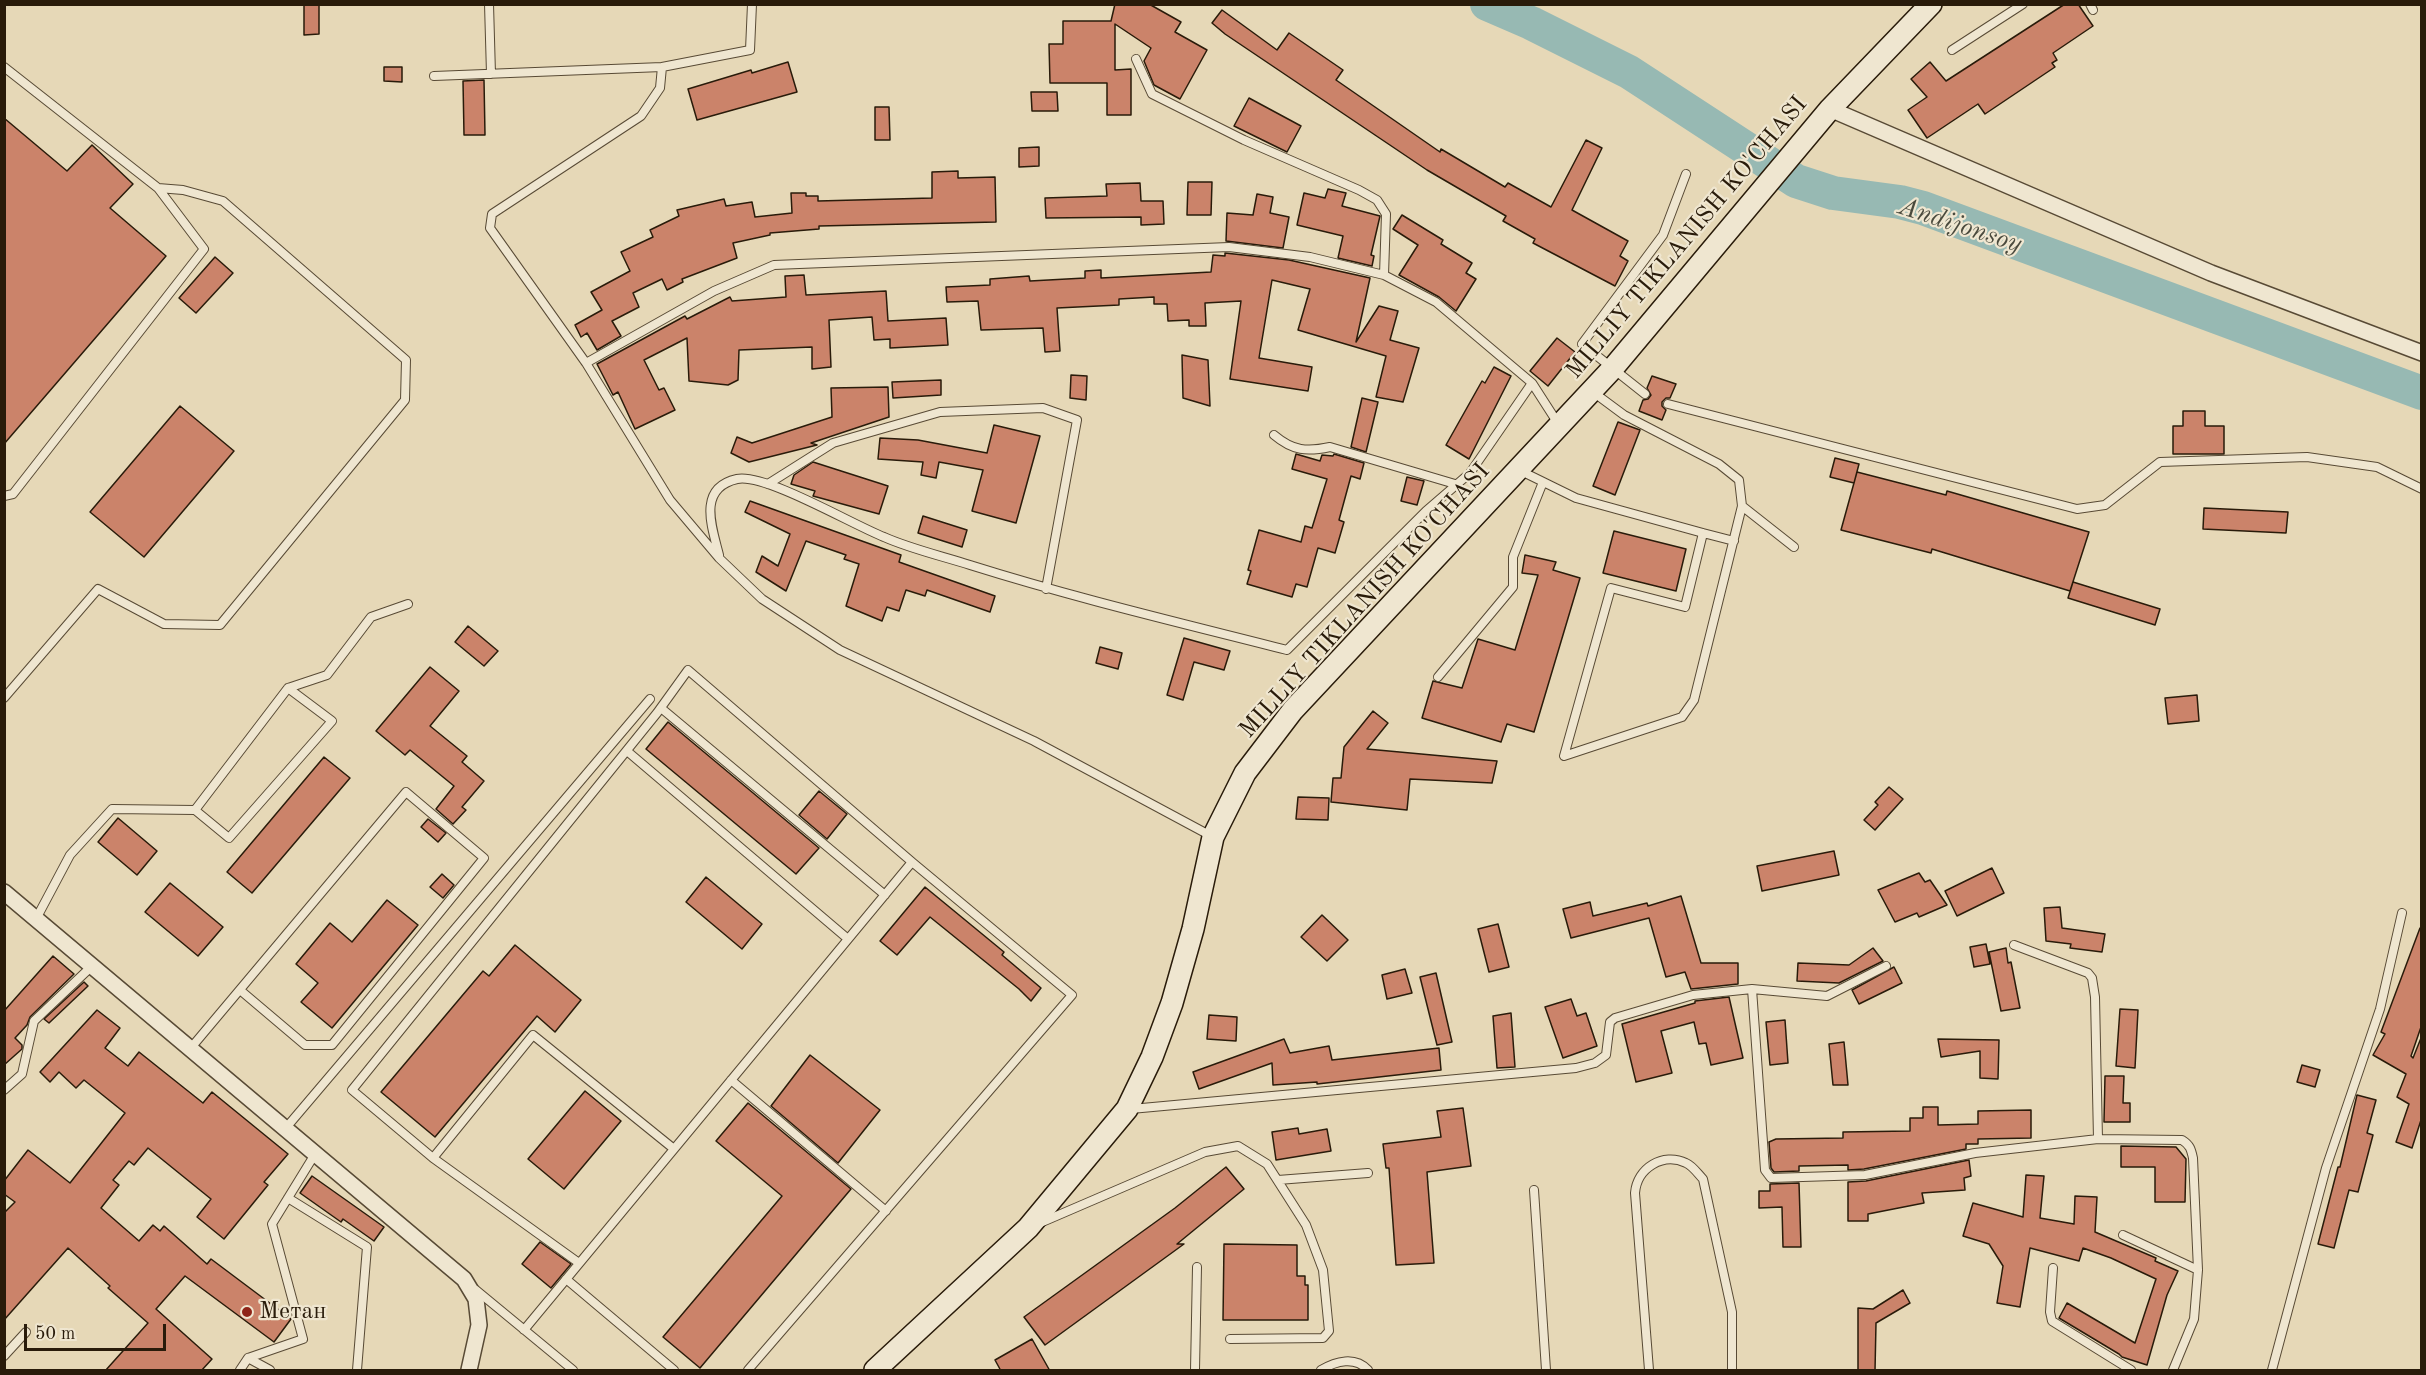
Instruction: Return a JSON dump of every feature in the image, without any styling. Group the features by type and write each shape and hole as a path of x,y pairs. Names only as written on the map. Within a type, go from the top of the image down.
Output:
{"main road":[{"name":"MILLIY TIKLANISH KO'CHASI","path":"875,1371 1028,1228 1126,1109 1152,1058 1172,1003 1193,929 1213,837 1245,773 1293,710 1613,368 1830,109 1931,4"}],"street":[{"path":"1830,109 2211,273 2421,353"},
{"path":"4,892 464,1279 476,1299 478,1325 469,1371"}],"lane":[{"path":"489,4 491,74"},
{"path":"434,76 662,68 750,50 752,4"},
{"path":"1952,50 2023,4"},
{"path":"1136,59 1152,94 1244,140 1377,200 1386,214 1384,275"},
{"path":"4,67 158,188 204,249 13,494 4,496"},
{"path":"662,68 660,88 641,116 492,214 490,228 586,363 670,500 719,558 762,599 840,650 1034,741 1213,837"},
{"path":"1645,394 1582,344 1663,235 1686,174"},
{"path":"4,698 98,589 164,624 220,625 405,400 406,360 223,201 183,190 158,188"},
{"path":"586,363 714,291 774,265 1229,247 1310,257 1384,275 1436,302 1532,383 1560,426"},
{"path":"719,558 709,515 712,498 721,485 739,479 768,484 885,538 1046,589 1287,651 1455,484 1470,473 1532,383"},
{"path":"1592,391 1624,415 1719,464 1739,480 1742,506 1694,700 1682,717 1564,756 1611,588 1685,607 1703,533"},
{"path":"1668,404 2077,509 2105,505 2160,462 2307,458 2377,467 2421,489"},
{"path":"768,484 833,443 940,412 1043,408 1077,420 1046,589"},
{"path":"1274,435 1294,447 1311,451 1330,447 1455,484"},
{"path":"1519,470 1576,498 1734,541"},
{"path":"1438,677 1513,587 1513,557 1543,482"},
{"path":"1742,506 1794,548"},
{"path":"195,810 288,688 327,675 371,617 408,604"},
{"path":"579,1263 433,1158 352,1090 627,751 688,670 912,862 1072,995 748,1371"},
{"path":"36,919 70,855 112,809 195,810 229,838 332,721 288,688"},
{"path":"285,1129 650,699"},
{"path":"661,708 885,895"},
{"path":"627,751 848,939"},
{"path":"190,1049 406,792 484,858 332,1045 305,1045 240,990"},
{"path":"524,1330 912,862"},
{"path":"2272,1371 2326,1168 2379,1008 2402,913"},
{"path":"2014,945 2088,973 2092,978 2095,997 2098,1139"},
{"path":"4,1090 22,1074 34,1021 92,966"},
{"path":"1126,1109 1576,1068 1595,1063 1606,1055 1610,1022 1615,1018 1693,995 1752,989 1827,996 1886,966"},
{"path":"1752,989 1765,1170 1771,1178 1865,1175 1975,1153 2098,1139 2182,1140 2191,1148 2198,1270 2194,1319 2173,1371"},
{"path":"433,1158 533,1035 674,1149"},
{"path":"731,1080 886,1211"},
{"path":"1028,1228 1071,1212 1205,1152 1238,1146 1267,1164 1306,1225 1323,1269 1329,1331 1323,1338 1230,1339"},
{"path":"240,1371 248,1358 303,1339 272,1224 315,1154"},
{"path":"1649,1371 1635,1193 1636,1183 1642,1172 1653,1164 1666,1160 1689,1164 1703,1179 1732,1312 1732,1371"},
{"path":"1278,1180 1368,1173"},
{"path":"1534,1190 1546,1371"},
{"path":"288,1198 367,1247 357,1371"},
{"path":"2123,1235 2198,1270"},
{"path":"1195,1371 1197,1267"},
{"path":"2053,1268 2050,1312 2052,1321 2131,1371"},
{"path":"464,1279 573,1371"},
{"path":"566,1279 674,1371"},
{"path":"4,1356 26,1332"},
{"path":"248,1358 270,1371"},
{"path":"1321,1371 1329,1365 1349,1361 1365,1366 1368,1371"}],"building":[{"path":"304,4 319,4 319,34 304,35"},
{"path":"1115,4 1149,4 1181,22 1175,32 1207,50 1180,99 1154,85 1144,61 1151,48 1115,24 1115,70 1131,69 1131,115 1107,115 1107,83 1050,83 1049,44 1063,44 1063,21 1111,21"},
{"path":"2065,4 2078,4 2093,26 2053,53 2057,60 2052,63 2055,67 1985,114 1978,104 1927,138 1908,110 1927,97 1911,79 1930,62 1946,81"},
{"path":"1222,10 1277,50 1289,33 1343,70 1336,80 1440,152 1441,149 1505,187 1508,183 1551,207 1586,140 1602,148 1572,210 1628,241 1620,256 1628,261 1615,286 1533,243 1535,239 1503,221 1506,216 1427,170 1225,34 1212,23"},
{"path":"788,62 797,92 697,120 688,89 751,70 752,73"},
{"path":"384,67 402,67 402,82 384,81"},
{"path":"484,80 485,135 464,135 463,81"},
{"path":"1031,92 1057,92 1058,111 1032,111"},
{"path":"1249,98 1301,126 1287,152 1234,126"},
{"path":"875,107 889,107 890,140 875,140"},
{"path":"4,118 67,171 92,145 133,184 110,208 166,256 4,444"},
{"path":"1039,147 1039,166 1019,167 1019,148"},
{"path":"958,171 958,178 995,177 996,222 819,226 819,229 770,233 770,235 733,243 737,258 682,279 683,282 667,290 662,279 633,293 639,307 612,321 621,336 597,350 587,333 581,337 575,325 602,310 591,292 630,271 621,252 653,237 650,230 679,216 677,210 724,199 726,206 752,202 755,217 792,213 791,193 818,196 818,201 932,198 932,172"},
{"path":"1188,182 1212,182 1211,215 1187,215"},
{"path":"1140,183 1141,201 1163,201 1164,224 1141,225 1141,217 1046,218 1045,198 1107,196 1106,184"},
{"path":"1328,189 1346,193 1342,206 1380,216 1371,255 1374,256 1372,266 1338,258 1343,236 1297,225 1304,193 1325,198"},
{"path":"1257,194 1273,197 1270,213 1289,217 1283,248 1226,241 1227,213 1253,215"},
{"path":"1402,215 1443,240 1441,244 1472,263 1466,273 1476,279 1456,311 1439,297 1399,275 1418,245 1393,229"},
{"path":"1225,253 1289,260 1370,278 1356,342 1379,306 1398,311 1390,340 1419,348 1403,402 1376,397 1386,356 1298,330 1310,289 1272,280 1259,358 1312,367 1308,391 1230,379 1241,301 1205,303 1206,326 1189,326 1189,320 1168,321 1167,304 1154,304 1154,297 1119,299 1119,305 1057,308 1060,351 1045,352 1043,328 981,330 978,301 947,302 946,287 990,285 990,279 1029,276 1030,281 1085,278 1085,271 1101,270 1101,278 1211,272 1213,255 1225,256"},
{"path":"215,257 233,273 196,313 179,298"},
{"path":"804,275 806,295 886,291 888,321 946,318 948,345 890,348 890,339 874,340 872,317 829,320 831,367 812,369 812,347 739,350 738,380 728,385 689,381 687,338 644,360 659,390 664,388 675,410 635,429 618,392 613,395 597,364 685,316 687,319 730,297 732,301 786,297 785,276"},
{"path":"1557,338 1575,352 1548,386 1530,371"},
{"path":"1182,355 1208,360 1210,406 1183,398"},
{"path":"1494,367 1511,376 1469,459 1446,445 1482,381 1485,383"},
{"path":"1071,375 1087,376 1086,400 1070,398"},
{"path":"1652,376 1676,384 1670,398 1662,402 1666,410 1662,420 1639,411 1643,400 1648,399 1651,395 1647,388"},
{"path":"941,380 941,395 893,398 892,382"},
{"path":"888,387 889,417 811,443 817,445 749,462 731,453 737,437 752,443 832,417 831,388"},
{"path":"1362,398 1378,402 1366,452 1351,447"},
{"path":"180,406 234,451 144,557 90,512"},
{"path":"2183,411 2205,411 2205,426 2224,426 2224,454 2173,454 2173,426 2183,426"},
{"path":"1618,422 1640,430 1615,495 1593,486"},
{"path":"994,425 1040,436 1016,523 972,511 983,470 939,462 936,478 921,475 923,462 878,459 880,438 918,440 987,453"},
{"path":"1296,454 1320,461 1322,455 1333,456 1334,454 1364,463 1360,479 1351,476 1339,520 1344,522 1335,553 1318,548 1307,587 1296,584 1292,597 1247,584 1251,571 1248,570 1259,530 1301,542 1305,526 1312,528 1327,479 1292,469"},
{"path":"1835,458 1859,464 1854,483 1830,477"},
{"path":"813,462 888,486 879,514 813,496 815,491 791,484 794,475"},
{"path":"1857,472 1946,495 1947,491 2089,532 2070,591 1932,549 1931,553 1841,530"},
{"path":"1407,477 1424,481 1417,505 1401,501"},
{"path":"750,501 901,555 899,562 995,596 990,612 927,590 925,596 906,590 899,611 887,607 882,621 846,606 859,564 844,559 846,555 806,541 786,591 756,572 762,556 778,566 790,534 745,512"},
{"path":"2204,508 2288,512 2286,533 2203,529"},
{"path":"923,516 967,530 962,547 918,533"},
{"path":"1614,531 1686,549 1676,591 1603,573"},
{"path":"1525,555 1556,562 1553,570 1580,578 1534,732 1507,724 1501,742 1422,718 1433,681 1462,688 1478,639 1515,650 1538,575 1522,573"},
{"path":"2073,582 2160,609 2155,625 2068,598"},
{"path":"468,626 498,651 484,666 455,642"},
{"path":"1184,638 1230,651 1224,670 1194,662 1183,700 1167,695"},
{"path":"1100,647 1122,653 1118,669 1096,663"},
{"path":"430,667 459,691 430,726 467,756 462,762 484,781 462,807 466,810 453,824 436,809 454,786 410,750 405,755 376,731"},
{"path":"2197,695 2199,721 2168,724 2165,698"},
{"path":"1373,711 1388,723 1367,749 1497,761 1492,783 1410,779 1407,810 1331,802 1333,778 1341,778 1344,747"},
{"path":"668,722 819,848 796,874 646,749"},
{"path":"324,757 350,778 252,893 227,872"},
{"path":"1889,787 1903,799 1875,830 1864,820 1878,805 1875,802"},
{"path":"819,791 847,814 827,839 799,815"},
{"path":"1298,797 1329,798 1328,820 1296,819"},
{"path":"118,818 157,851 137,875 98,842"},
{"path":"428,819 446,833 438,842 421,827"},
{"path":"1834,851 1839,875 1762,891 1757,866"},
{"path":"1992,868 2004,893 1957,916 1945,891"},
{"path":"1919,873 1925,882 1930,880 1947,905 1919,917 1917,913 1895,922 1878,890"},
{"path":"442,874 454,885 443,898 430,887"},
{"path":"706,877 762,924 742,949 686,902"},
{"path":"170,883 223,927 198,956 145,912"},
{"path":"925,887 1004,952 1002,955 1041,988 1031,1001 930,917 897,955 880,941"},
{"path":"1681,896 1701,963 1738,963 1738,984 1691,989 1685,972 1666,977 1649,918 1571,938 1563,909 1590,902 1593,916 1647,903 1648,906"},
{"path":"387,900 418,925 332,1028 301,1002 318,983 296,964 330,923 352,942"},
{"path":"2060,907 2062,928 2105,934 2102,952 2070,948 2071,944 2046,941 2044,908"},
{"path":"1322,915 1348,940 1327,961 1301,937"},
{"path":"1498,924 1509,967 1489,972 1478,929"},
{"path":"2420,928 2421,1027 2411,1056 2413,1058 2421,1038 2421,1120 2412,1148 2396,1142 2409,1104 2397,1097 2406,1074 2373,1055 2385,1034 2381,1032"},
{"path":"1986,944 1990,964 1974,967 1970,947"},
{"path":"515,945 581,1000 555,1032 537,1016 435,1137 381,1092 483,971 489,976"},
{"path":"1873,948 1883,961 1839,983 1797,981 1798,963 1849,965"},
{"path":"2006,948 2020,1008 2001,1011 1989,952"},
{"path":"53,956 74,974 30,1017 27,1025 15,1038 22,1045 22,1049 4,1065 4,1011"},
{"path":"1894,967 1902,983 1859,1004 1852,990"},
{"path":"1405,969 1412,993 1387,999 1382,975"},
{"path":"1436,973 1452,1042 1437,1045 1420,977"},
{"path":"84,982 88,986 49,1023 44,1019"},
{"path":"1729,997 1743,1058 1711,1065 1706,1043 1699,1044 1694,1022 1661,1031 1672,1073 1636,1082 1622,1024 1695,1003 1695,1001"},
{"path":"1571,999 1577,1016 1586,1013 1597,1046 1563,1058 1545,1007"},
{"path":"2120,1009 2138,1010 2135,1068 2116,1066"},
{"path":"97,1010 120,1028 105,1048 128,1066 139,1052 203,1103 212,1092 288,1154 264,1182 268,1185 224,1239 197,1217 211,1199 148,1148 134,1165 129,1161 113,1180 119,1185 101,1208 139,1241 153,1225 160,1231 164,1226 207,1264 211,1259 291,1319 274,1342 185,1276 156,1309 212,1359 201,1371 105,1371 148,1323 108,1288 110,1286 68,1248 4,1320 4,1213 15,1202 4,1194 4,1181 28,1150 70,1183 125,1113 84,1080 76,1088 59,1072 50,1082 40,1072"},
{"path":"1511,1013 1515,1067 1497,1068 1493,1016"},
{"path":"1209,1015 1237,1017 1236,1041 1207,1039"},
{"path":"1785,1020 1788,1063 1770,1065 1766,1022"},
{"path":"1284,1039 1290,1053 1329,1046 1332,1060 1439,1048 1441,1070 1317,1084 1317,1082 1273,1085 1272,1063 1199,1089 1193,1072"},
{"path":"1938,1039 1999,1040 1998,1079 1980,1078 1980,1051 1941,1057"},
{"path":"1844,1042 1848,1085 1833,1085 1829,1044"},
{"path":"810,1055 880,1110 838,1163 771,1106"},
{"path":"2302,1065 2320,1070 2315,1087 2297,1082"},
{"path":"2105,1076 2124,1076 2123,1103 2130,1103 2130,1122 2104,1122"},
{"path":"585,1091 621,1121 564,1189 528,1159"},
{"path":"2357,1095 2376,1100 2367,1133 2373,1135 2358,1192 2349,1190 2334,1248 2318,1244"},
{"path":"748,1103 851,1189 700,1368 663,1337 782,1196 716,1141"},
{"path":"1923,1107 1938,1107 1938,1125 1978,1124 1978,1111 2031,1110 2031,1138 1978,1139 1978,1144 1966,1144 1966,1149 1864,1169 1848,1170 1848,1165 1799,1166 1799,1171 1774,1172 1771,1168 1769,1142 1776,1139 1843,1138 1843,1132 1910,1131 1910,1118 1923,1118"},
{"path":"1463,1108 1471,1166 1427,1172 1434,1263 1396,1265 1389,1168 1386,1168 1383,1144 1441,1137 1437,1111"},
{"path":"1298,1128 1299,1134 1327,1129 1331,1151 1276,1160 1272,1132"},
{"path":"2121,1146 2176,1147 2186,1159 2185,1202 2155,1202 2155,1167 2121,1167"},
{"path":"1969,1160 1971,1176 1964,1178 1965,1190 1922,1193 1924,1203 1868,1214 1868,1221 1848,1221 1848,1182 1866,1181"},
{"path":"1226,1167 1244,1189 1177,1244 1184,1244 1045,1345 1024,1317 1175,1208"},
{"path":"2026,1175 2044,1176 2040,1218 2074,1224 2075,1196 2097,1197 2095,1232 2156,1258 2155,1261 2178,1271 2167,1295 2147,1365 2122,1357 2059,1318 2067,1303 2135,1343 2156,1279 2111,1258 2083,1248 2079,1261 2030,1248 2020,1307 1997,1303 2003,1266 1989,1244 1963,1236 1973,1203 2023,1217"},
{"path":"312,1176 384,1227 374,1241 343,1219 341,1222 300,1193"},
{"path":"1799,1183 1801,1247 1783,1247 1782,1207 1759,1208 1759,1191 1770,1191 1770,1184"},
{"path":"540,1242 571,1264 551,1288 522,1264"},
{"path":"1224,1244 1297,1245 1297,1276 1305,1276 1305,1285 1308,1285 1308,1320 1223,1320"},
{"path":"1903,1290 1910,1303 1876,1323 1875,1371 1858,1371 1858,1308 1873,1309"},
{"path":"1032,1339 1050,1371 1001,1371 995,1360"}],"waterway":[{"name":"Andijonsoy","path":"1487,4 1531,23 1629,72 1796,181 1833,193 1900,202 1923,208 2422,393"}],"place":[{"name":"Метан","path":"247,1312"}]}
